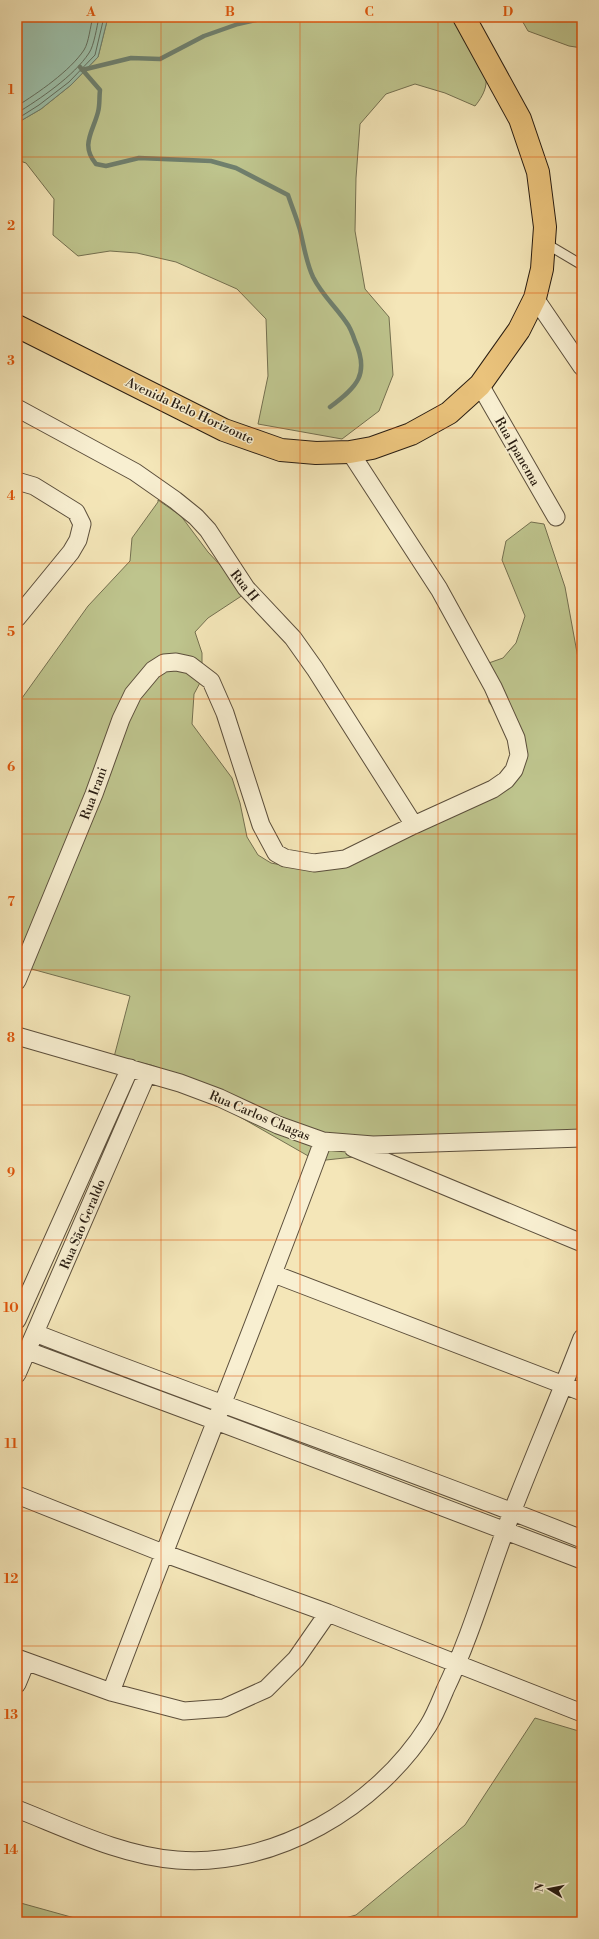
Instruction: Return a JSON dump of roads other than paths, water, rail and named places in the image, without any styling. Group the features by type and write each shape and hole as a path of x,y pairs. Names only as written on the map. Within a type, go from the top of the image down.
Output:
{"main road":[{"name":"Avenida Belo Horizonte","path":"17,326 224,430 259,443 288,451 316,453 350,452 372,448 411,434 449,413 480,385 519,330 535,298 542,269 545,227 538,172 520,119 464,17"}],"street":[{"path":"535,298 582,367"},
{"name":"Rua Ipanema","path":"480,385 556,517"},
{"name":"Rua H","path":"17,408 135,472 175,500 208,530 246,588 293,638 315,669 414,825"},
{"path":"350,452 439,589 493,687 516,738 518,755 517,762 506,780 493,790 414,825"},
{"path":"17,481 34,486 76,512 80,517 82,530 71,552 17,618"},
{"name":"Rua Irani","path":"17,981 94,794 121,718 133,694 154,670 164,663 170,662 190,665 211,681 225,713 261,825 276,853 285,858 302,862 327,862 344,859 414,825"},
{"name":"Rua Carlos Chagas","path":"17,1036 180,1083 220,1098 278,1126 323,1141 342,1144 373,1145 582,1138"},
{"name":"Rua São Geraldo","path":"17,1320 130,1068"},
{"name":"Rua São Geraldo","path":"17,1374 147,1074"},
{"path":"111,1692 222,1403 274,1274 323,1141"},
{"path":"342,1144 582,1243"},
{"path":"274,1274 582,1392"},
{"path":"35,1333 130,1371 222,1403 512,1511 582,1539"},
{"path":"17,1809 105,1843 146,1855 176,1860 210,1861 264,1851 289,1842 313,1830 353,1805 407,1756 429,1725 457,1664 512,1511 582,1338"},
{"path":"28,1351 216,1420 582,1560"},
{"path":"17,1495 164,1553 328,1613 582,1713"},
{"path":"17,1684 21,1660 111,1692 184,1710 224,1708 266,1689 296,1659 328,1613"}],"lane":[{"path":"544,242 582,264"}],"water":[{"path":"17,17 108,17 98,57 71,85 41,109 17,123"}],"waterway":[{"path":"82,70 131,58 160,59 204,36 238,24 260,19 290,17"},
{"path":"80,67 100,90 99,109 88,144 91,157 96,164 106,166 139,158 211,161 236,168 288,195 299,226 307,260 313,277 320,289 347,324 359,352 361,362 361,371 354,386 330,407"}]}
